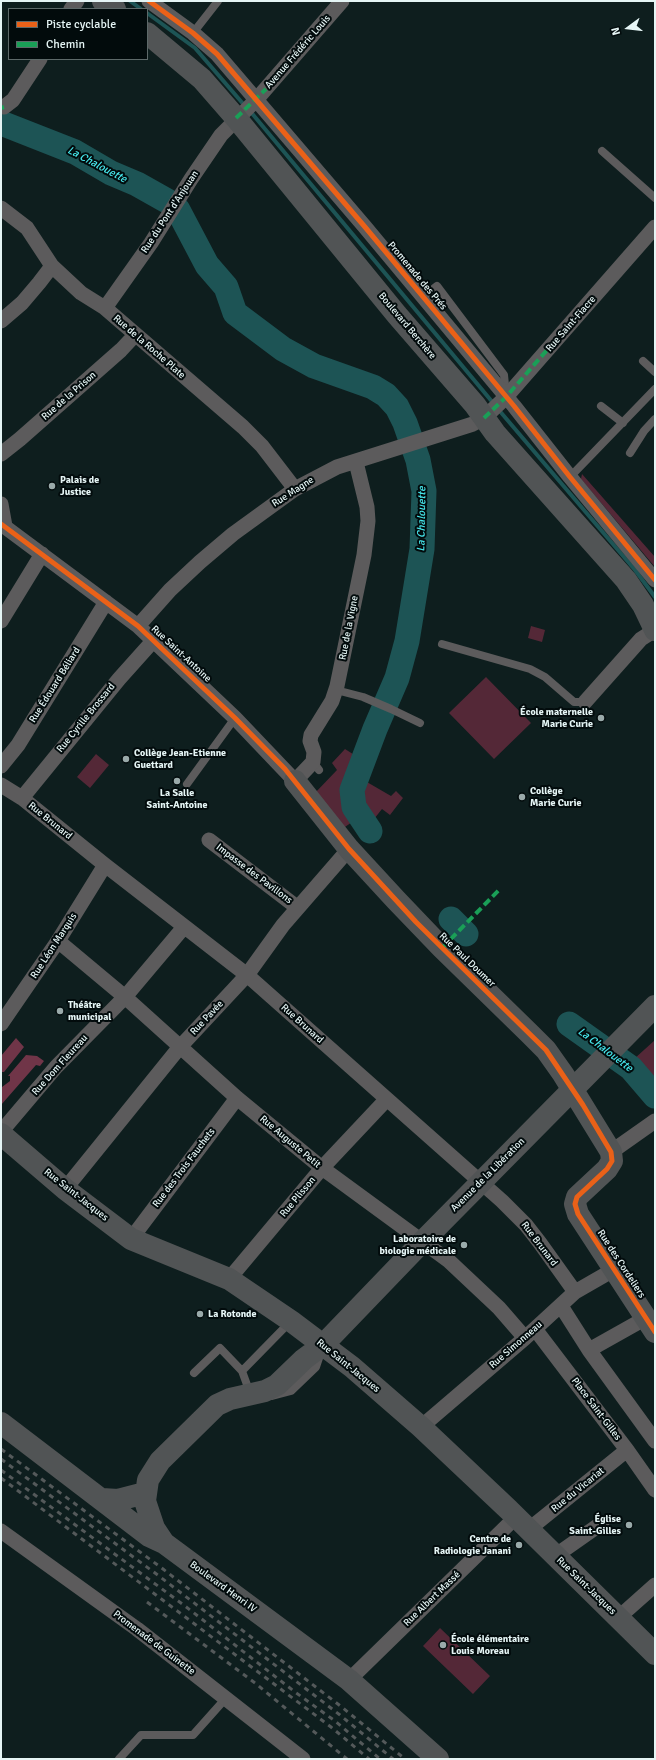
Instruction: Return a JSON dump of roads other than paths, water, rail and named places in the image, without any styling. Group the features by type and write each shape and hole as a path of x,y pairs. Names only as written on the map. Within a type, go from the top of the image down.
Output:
{"main road":[{"path":"103,1 114,8"},
{"name":"Boulevard Berchère","path":"148,34 202,79 236,118 484,418 626,580 643,605 655,630"},
{"name":"Rue Paul Doumer","path":"295,781 349,848 442,948 546,1050 573,1089 612,1156"},
{"name":"Avenue de la Libération","path":"145,1493 148,1480 160,1461 216,1404 230,1399 266,1391 277,1384 304,1359 323,1346 422,1241 655,1006"},
{"name":"Rue Saint-Jacques","path":"1,1133 65,1189 131,1238 229,1280 291,1322 352,1367 421,1427 522,1523 655,1654"},
{"name":"Rue des Cordeliers","path":"612,1156 607,1169 577,1197 575,1204 578,1214 652,1324"},
{"name":"Boulevard Henri IV","path":"1,1423 149,1536 164,1543 349,1680 438,1759"},
{"path":"102,1499 118,1500 145,1493 149,1517 164,1543"}],"street":[{"name":"Promenade des Prés","path":"149,1 193,33 217,54 506,397 655,580"},
{"name":"Avenue Frédéric Louis","path":"236,118 256,100 342,1"},
{"path":"4,107 14,100 39,60"},
{"name":"Rue du Pont d'Anjouan","path":"105,308 151,243 220,135 236,118"},
{"name":"Rue de la Roche Plate","path":"1,208 27,228 52,266 81,293 105,308 243,426 262,446 295,489"},
{"name":"Rue Saint-Fiacre","path":"484,418 506,397 655,227"},
{"path":"1,321 26,298 52,266"},
{"name":"Rue de la Prison","path":"1,454 121,350 135,335"},
{"name":"Rue Magne","path":"138,626 170,590 200,562 233,534 295,489 324,473 473,424 484,418"},
{"name":"Rue de la Vigne","path":"295,781 316,766 314,752 310,742 311,735 332,701 336,690 367,533 367,507 356,462"},
{"path":"1,504 3,525"},
{"name":"Rue Saint-Antoine","path":"3,525 138,626 235,718 295,781"},
{"path":"1,621 42,554"},
{"name":"Rue Édouard Béliard","path":"1,766 22,738 106,602"},
{"path":"585,702 641,639 655,630"},
{"name":"Rue Cyrille Brossard","path":"22,798 119,678 153,641"},
{"name":"Rue Brunard","path":"1,785 22,798 105,865 247,975 386,1100 481,1182 526,1225 576,1292"},
{"name":"Impasse des Pavillons","path":"209,840 298,908"},
{"name":"Rue Pavée","path":"65,1189 179,1048 247,975 283,925 349,848"},
{"name":"Rue Léon Marquis","path":"1,1024 58,941 105,865"},
{"name":"Rue Dom Fleureau","path":"1,1133 56,1067 125,996 184,927"},
{"name":"Rue Auguste Petit","path":"58,941 125,996 179,1048 237,1098 322,1168 449,1261 499,1308 530,1334"},
{"name":"Rue des Trois Fauchets","path":"131,1238 237,1098"},
{"name":"Rue Plisson","path":"229,1280 322,1168 386,1100"},
{"path":"612,1156 655,1121"},
{"name":"Rue Simonneau","path":"421,1427 530,1334 576,1292 615,1269"},
{"path":"561,1306 589,1350 655,1441"},
{"path":"589,1350 652,1324"},
{"name":"Place Saint-Gilles","path":"530,1334 628,1450 655,1490"},
{"name":"Rue du Vicariat","path":"522,1523 628,1450"},
{"name":"Rue Albert Massé","path":"349,1680 522,1523"},
{"path":"555,1556 602,1523"},
{"name":"Promenade de Guinette","path":"1,1531 137,1629 303,1759"},
{"path":"618,1618 655,1584"}],"lane":[{"path":"193,33 218,1"},
{"path":"602,151 655,198"},
{"path":"643,361 655,372"},
{"path":"570,477 655,389"},
{"path":"601,406 623,423"},
{"path":"630,453 644,430 655,419"},
{"path":"442,644 530,669 545,677 574,702 585,702"},
{"path":"336,690 375,702 420,723"},
{"path":"187,784 235,718"},
{"path":"242,1371 291,1322"},
{"path":"194,1373 220,1348 242,1371 251,1395"},
{"path":"118,1759 141,1735 194,1735 226,1698"}],"water":[{"path":"631,1059 655,1086 655,1104 623,1069"}],"waterway":[{"path":"130,1 140,8"},
{"path":"148,14 195,48 245,106"},
{"path":"250,111 494,404"},
{"name":"La Chalouette","path":"1,123 75,152 111,173 137,184 169,202"},
{"name":"La Chalouette","path":"178,210 207,265 226,287 235,313 283,349 314,366 373,387 386,395 397,407 405,423 418,460 424,491 422,549 407,641 397,678 375,729 352,790 354,807 370,831"},
{"path":"498,409 635,570 655,597"},
{"name":"La Chalouette","path":"451,919 466,934"},
{"name":"La Chalouette","path":"569,1024 631,1068 655,1096"}],"railway":[{"path":"1,1449 163,1569 343,1708 405,1759"},
{"path":"1,1459 159,1576 340,1715 393,1759"},
{"path":"1,1470 185,1606 295,1692 335,1721 380,1759"},
{"path":"1,1478 331,1727 369,1759"},
{"path":"147,1602 255,1683 347,1759"}],"place":[{"name":"Palais de Justice","path":"52,486"},
{"name":"École maternelle Marie Curie","path":"601,718"},
{"name":"Collège Jean-Etienne Guettard","path":"126,759"},
{"name":"La Salle Saint-Antoine","path":"177,781"},
{"name":"Collège Marie Curie","path":"522,797"},
{"name":"Théâtre municipal","path":"60,1011"},
{"name":"Laboratoire de biologie médicale","path":"464,1245"},
{"name":"La Rotonde","path":"200,1314"},
{"name":"Église Saint-Gilles","path":"629,1525"},
{"name":"Centre de Radiologie Janani","path":"519,1545"},
{"name":"École élémentaire Louis Moreau","path":"443,1645"}]}
